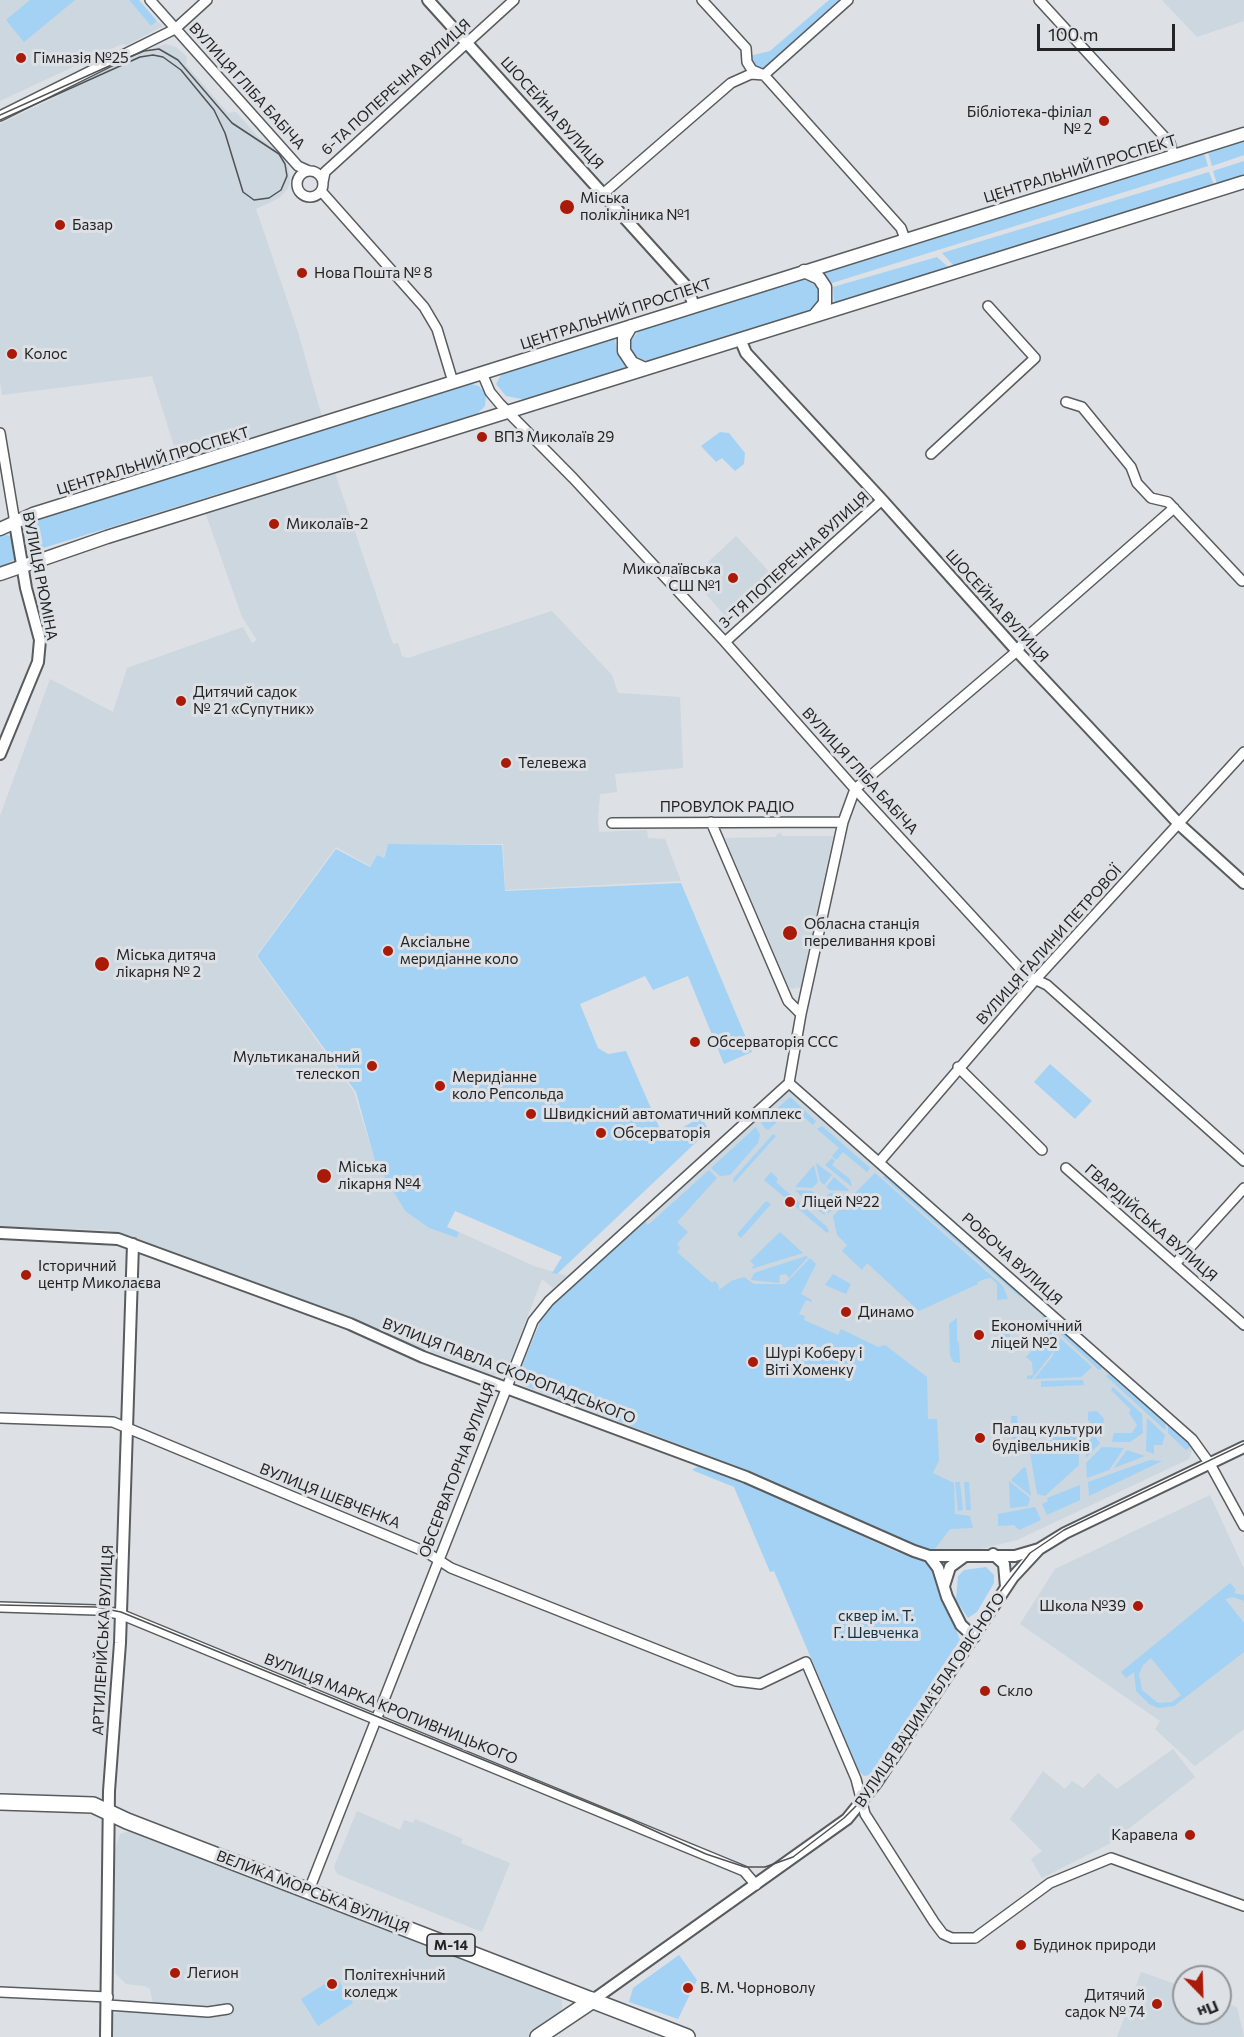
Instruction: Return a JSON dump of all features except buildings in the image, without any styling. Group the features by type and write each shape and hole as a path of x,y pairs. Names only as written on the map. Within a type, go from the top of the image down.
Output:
{"highway":[{"name":"ВЕЛИКА МОРСЬКА ВУЛИЦЯ","path":"0,1802 93,1805 687,2037"},
{"name":"ВУЛИЦЯ ВАДИМА БЛАГОВІСНОГО","path":"538,2037 593,2000"}],"main road":[{"name":"ЦЕНТРАЛЬНИЙ ПРОСПЕКТ","path":"0,529 33,514 1244,134"},
{"path":"0,574 508,412 1244,182"},
{"path":"804,271 815,274 825,287 825,303 814,316"},
{"path":"631,326 624,338 624,351 632,363 645,369"}],"street":[{"name":"ВУЛИЦЯ ГЛІБА БАБІЧА","path":"150,0 298,166 312,171"},
{"path":"0,116 175,29 207,0"},
{"name":"ШОСЕЙНА ВУЛИЦЯ","path":"428,0 686,286 694,305"},
{"name":"6-ТА ПОПЕРЕЧНА ВУЛИЦЯ","path":"323,181 466,42 514,0"},
{"path":"702,0 746,48 747,62 752,70 764,75 901,228 905,239"},
{"path":"604,193 731,83 752,74 764,75 848,0"},
{"path":"1040,0 1170,143 1174,156"},
{"name":"ВУЛИЦЯ ГЛІБА БАБІЧА","path":"298,166 299,178"},
{"path":"323,181 314,196 305,196 298,189 299,178 312,171 323,181 424,307 437,329 453,382"},
{"path":"931,454 1035,358 988,306"},
{"name":"ШОСЕЙНА ВУЛИЦЯ","path":"740,339 746,353 1017,651 1180,825 1244,883"},
{"name":"ВУЛИЦЯ ГЛІБА БАБІЧА","path":"482,373 490,392 508,412 725,642 855,789 1026,975 1047,985 1244,1161"},
{"path":"1066,402 1082,407 1131,467 1137,483 1151,498 1168,502 1242,581"},
{"name":"ВУЛИЦЯ РЮМІНА","path":"0,433 2,461 40,640 38,662 0,754"},
{"name":"3-ТЯ ПОПЕРЕЧНА ВУЛИЦЯ","path":"725,642 882,500"},
{"path":"789,1083 801,1014 843,822 855,789 1017,651 1029,634 1174,508"},
{"name":"ВУЛИЦЯ ГАЛИНИ ПЕТРОВОЇ","path":"880,1161 958,1067 1036,979 1180,825 1244,752"},
{"path":"711,822 788,1000 801,1014"},
{"name":"ПРОВУЛОК РАДІО","path":"612,823 843,822"},
{"path":"958,1067 1042,1150"},
{"name":"РОБОЧА ВУЛИЦЯ","path":"789,1083 1192,1439 1210,1464 1244,1526"},
{"name":"ОБСЕРВАТОРНА ВУЛИЦЯ","path":"309,1890 527,1333 544,1306 789,1083"},
{"name":"ГВАРДІЙСЬКА ВУЛИЦЯ","path":"1065,1168 1244,1325"},
{"path":"1175,1264 1244,1188"},
{"name":"ВУЛИЦЯ ПАВЛА СКОРОПАДСЬКОГО","path":"0,1233 107,1236 133,1244 350,1324 423,1357 746,1477 902,1548 929,1556 970,1554 1015,1556 1038,1549"},
{"name":"АРТИЛЕРІЙСЬКА ВУЛИЦЯ","path":"106,2037 109,1812 120,1614 133,1244"},
{"name":"ВУЛИЦЯ ШЕВЧЕНКА","path":"0,1418 105,1421 426,1552 438,1561 747,1684 770,1680 806,1662 856,1779 862,1803"},
{"name":"ВУЛИЦЯ ВАДИМА БЛАГОВІСНОГО","path":"593,2000 828,1835 862,1803 1006,1587 1022,1565 1038,1549 1065,1533 1244,1447"},
{"path":"944,1586 950,1567 970,1554"},
{"path":"992,1554 1004,1564 1006,1587"},
{"path":"929,1556 938,1568 961,1625 974,1636"},
{"name":"ВУЛИЦЯ МАРКА КРОПИВНИЦЬКОГО","path":"0,1607 96,1610 120,1614 744,1870 756,1886"},
{"path":"862,1803 870,1823 934,1922 943,1934 952,1938 975,1938 1050,1883 1111,1857 1244,1906"},
{"path":"0,1992 208,2012 228,2009"}],"shaded area":[{"name":"Гімназія №25","path":"0,0 129,0 151,26 157,21 163,26 127,45 122,44 0,101"},
{"path":"1162,0 1244,0 1244,21 1197,37"},
{"path":"166,44 176,47 187,57 186,65 228,113 236,112 258,137 274,148 288,166 290,183 287,190 279,198 256,209 298,332 322,417 261,436 277,487 309,476 311,480 335,473 393,644 398,643 402,656 408,658 552,611 612,675 618,693 680,697 683,768 615,774 617,792 600,794 598,817 599,832 647,830 648,838 665,839 681,881 505,890 503,844 388,844 383,858 377,855 370,866 336,847 256,956 354,1092 375,1161 405,1211 429,1228 457,1238 459,1232 534,1266 567,1276 553,1288 542,1279 509,1364 497,1375 108,1230 0,1227 0,816 50,679 113,712 127,668 243,627 252,643 257,640 242,617 204,509 259,492 243,442 179,462 152,376 2,395 0,381 0,124 75,88 0,120 127,57"},
{"name":"Миколаївська СШ №1","path":"736,536 775,578 729,620 691,578"},
{"name":"Обласна станція переливання крові","path":"781,833 782,836 833,836 801,987 790,989 725,838 776,837"},
{"path":"790,1090 1190,1443 1193,1448 1189,1459 1017,1540 972,1551 944,1551 905,1541 752,1472 525,1387 519,1373 544,1313"},
{"name":"Школа №39","path":"1210,1495 1244,1569 1244,1729 1195,1766 1155,1729 1160,1721 1020,1624 1055,1569"},
{"path":"1173,1749 1195,1777 1109,1844 1042,1878 1031,1859 1042,1851 1010,1819 1043,1771 1065,1789 1072,1781 1083,1788 1098,1773 1117,1789"},
{"path":"357,1811 400,1830 404,1820 413,1823 415,1819 463,1839 461,1843 510,1863 482,1932 337,1874 334,1867"},
{"path":"132,1830 553,1994 562,2000 562,2011 529,2037 113,2037 114,2014 120,2011 152,2012 153,2004 150,1989 145,1986 126,1984 115,1973 115,1849 120,1834"},
{"name":"Дитячий садок № 74","path":"1141,1972 1172,1983 1172,2025 1232,2025 1232,2005 1237,2007 1244,2037 1117,2037"}],"green space":[{"path":"30,0 75,0 24,42 6,20"},
{"path":"129,0 139,0 157,21 151,26"},
{"path":"829,0 840,0 765,68 753,68 750,56 770,51"},
{"path":"1244,141 1244,155 1212,166 1208,152"},
{"path":"1204,153 1208,166 832,283 823,272"},
{"path":"1244,161 1244,175 1217,184 1213,171"},
{"path":"1209,172 1214,185 954,266 942,253"},
{"path":"937,257 949,268 834,303 833,287"},
{"path":"800,279 812,282 819,290 819,302 810,311 649,361 641,360 632,353 631,341 640,329"},
{"path":"615,338 617,353 626,368 527,400 506,396 496,384 502,373"},
{"path":"468,383 479,386 486,395 485,406 477,414 40,549 32,546 26,531 30,522"},
{"path":"720,432 729,433 745,453 744,464 735,471 722,458 716,462 701,446"},
{"path":"0,536 12,537 16,559 0,567"},
{"path":"388,844 502,845 505,891 681,883 752,1052 724,1064 688,976 653,990 645,976 580,1004 598,1048 608,1054 626,1051 664,1138 701,1117 709,1130 557,1274 552,1273 562,1257 455,1211 447,1227 459,1232 457,1238 429,1228 405,1211 375,1161 356,1092 257,956 336,849 370,867 377,855 384,858"},
{"path":"1050,1064 1092,1101 1075,1119 1034,1082"},
{"path":"790,1097 816,1121 813,1125 793,1108 768,1130 765,1128 761,1123"},
{"path":"822,1126 870,1168 867,1172 843,1152 836,1160 832,1156 839,1148 817,1129"},
{"path":"756,1127 760,1135 758,1143 730,1175 720,1176 711,1168"},
{"path":"773,1134 776,1136 734,1183 733,1179"},
{"path":"832,1158 835,1161 832,1165 850,1179 852,1187 825,1165"},
{"path":"816,1163 832,1175 824,1185 820,1181"},
{"path":"814,1165 818,1182 812,1188 795,1187"},
{"path":"709,1170 717,1178 677,1222 688,1232 677,1244 680,1248 677,1252 712,1283 714,1281 718,1284 719,1290 731,1281 744,1277 754,1284 785,1284 810,1258 816,1264 801,1294 812,1300 811,1302 806,1300 799,1314 805,1316 804,1320 838,1335 841,1329 878,1347 885,1345 927,1377 928,1419 937,1419 939,1460 933,1473 954,1483 955,1514 970,1516 973,1528 950,1529 934,1550 920,1547 752,1472 523,1385 519,1373 544,1313 645,1222 648,1225"},
{"path":"771,1172 778,1179 776,1182 827,1227 829,1231 827,1233 764,1180"},
{"path":"875,1173 1003,1286 1008,1299 997,1300 997,1284 991,1278 977,1282 978,1284 919,1311 867,1263 862,1270 842,1251 847,1245 837,1235 833,1216 853,1195 861,1202 855,1193"},
{"path":"886,1174 1022,1294 1020,1297 883,1177"},
{"path":"834,1177 850,1191 830,1190 826,1187"},
{"path":"795,1190 812,1191 816,1194 808,1203"},
{"path":"830,1193 847,1194 828,1214 824,1199"},
{"path":"818,1196 821,1199 825,1215 810,1205"},
{"path":"766,1201 771,1204 741,1238 737,1234"},
{"path":"780,1232 803,1253 751,1269 754,1265 750,1261"},
{"path":"808,1257 789,1278 786,1274 780,1275 779,1283 751,1280 754,1273"},
{"path":"833,1274 851,1284 846,1294 825,1285"},
{"path":"1041,1316 1047,1316 1102,1364 1102,1368 1099,1370"},
{"path":"957,1318 960,1363 953,1362 950,1355 949,1324"},
{"path":"1001,1330 1010,1330 1010,1349 1002,1349"},
{"path":"1051,1330 1058,1337 1053,1352 1032,1379 1027,1379 1027,1376 1033,1375 1032,1362 1026,1357"},
{"path":"1060,1338 1092,1367 1081,1377 1034,1379 1052,1357"},
{"path":"1109,1374 1166,1422 1165,1430 1106,1376"},
{"path":"1083,1380 1084,1385 1041,1387 1041,1381"},
{"path":"1113,1387 1142,1414 1143,1433 1130,1442 1112,1442 1114,1433 1132,1433 1137,1425 1129,1413 1131,1410 1111,1390"},
{"path":"1097,1411 1104,1419 1101,1439 1088,1420 1088,1412"},
{"path":"1011,1416 1017,1416 1018,1439 1012,1439"},
{"path":"1147,1418 1165,1435 1162,1445 1154,1445 1154,1454 1146,1451"},
{"path":"1075,1423 1075,1430 1078,1430 1079,1465 1045,1496 1037,1494 1030,1453 1033,1446 1048,1443 1047,1425"},
{"path":"1168,1424 1190,1443 1189,1448 1186,1450 1168,1433"},
{"path":"1089,1429 1100,1443 1086,1458 1085,1430"},
{"path":"1102,1447 1124,1448 1109,1470 1087,1478 1086,1463"},
{"path":"1127,1450 1145,1456 1114,1468 1121,1458"},
{"path":"1150,1460 1162,1461 1089,1496 1088,1482"},
{"name":"сквер ім. Т. Г. Шевченка","path":"698,1466 763,1491 897,1552 930,1563 960,1640 870,1775 864,1776 859,1771 774,1571 770,1572 734,1487 692,1470"},
{"path":"1024,1467 1026,1468 1031,1496 1011,1480"},
{"path":"1009,1481 1030,1498 1028,1506 1010,1508"},
{"path":"955,1482 960,1482 963,1510 958,1511"},
{"path":"964,1482 969,1482 971,1510 966,1510"},
{"path":"1080,1485 1080,1500 1047,1515 1042,1504 1048,1501 1047,1498"},
{"path":"1035,1507 1041,1520 1019,1530 1014,1525 998,1526 998,1514"},
{"path":"986,1567 994,1575 994,1583 977,1612 968,1618 956,1600 958,1576 964,1570"},
{"path":"1230,1583 1236,1590 1234,1593 1244,1595 1244,1601 1233,1597 1225,1599 1244,1623 1244,1652 1174,1706 1158,1708 1149,1704 1136,1691 1134,1672 1126,1678 1121,1672","holes":["1151,1658 1181,1695 1172,1702 1158,1703 1142,1690 1139,1674 1143,1665"]},
{"path":"679,1955 697,1980 678,2019 629,2002 633,1988"},
{"path":"336,1977 353,2003 318,2026 301,1999"}],"tram line":[{"path":"0,115 127,58 144,51 159,49 178,60 232,123 279,154 285,164 287,176 281,190 269,198 254,200 243,192 225,133 214,110 181,70 163,57 153,55 140,57 0,120"},
{"path":"0,1605 96,1607 121,1612 626,1818 706,1854 745,1867 765,1867 793,1857 844,1818 858,1804 1000,1592 1030,1553 1064,1530 1244,1444"}],"place":[{"name":"Гімназія №25","path":"21,58"},
{"name":"Бібліотека-філіал № 2","path":"1104,121"},
{"name":"Міська полікліника №1","path":"567,207"},
{"name":"Базар","path":"60,225"},
{"name":"Нова Пошта № 8","path":"302,273"},
{"name":"Колос","path":"12,354"},
{"name":"ВПЗ Миколаїв 29","path":"482,437"},
{"name":"Миколаїв-2","path":"274,524"},
{"name":"Миколаївська СШ №1","path":"733,578"},
{"name":"Дитячий садок № 21 «Супутник»","path":"181,701"},
{"name":"Телевежа","path":"506,763"},
{"name":"Обласна станція переливання крові","path":"790,933"},
{"name":"Аксіальне меридіанне коло","path":"388,951"},
{"name":"Міська дитяча лікарня № 2","path":"102,964"},
{"name":"Обсерваторія ССС","path":"695,1042"},
{"name":"Мультиканальний телескоп","path":"372,1066"},
{"name":"Меридіанне коло Репсольда","path":"440,1086"},
{"name":"Швидкісний автоматичний комплекс","path":"531,1114"},
{"name":"Обсерваторія","path":"601,1133"},
{"name":"Міська лікарня №4","path":"324,1176"},
{"name":"Ліцей №22","path":"790,1202"},
{"name":"Історичний центр Миколаєва","path":"26,1275"},
{"name":"Динамо","path":"846,1312"},
{"name":"Економічний ліцей №2","path":"979,1335"},
{"name":"Шурі Коберу і Віті Хоменку","path":"753,1362"},
{"name":"Палац культури будівельників","path":"980,1438"},
{"name":"Школа №39","path":"1138,1606"},
{"name":"Скло","path":"985,1691"},
{"name":"Каравела","path":"1190,1835"},
{"name":"Будинок природи","path":"1021,1945"},
{"name":"Легион","path":"175,1973"},
{"name":"Політехнічний коледж","path":"332,1984"},
{"name":"В. М. Чорноволу","path":"688,1988"},
{"name":"Дитячий садок № 74","path":"1157,2004"}]}
